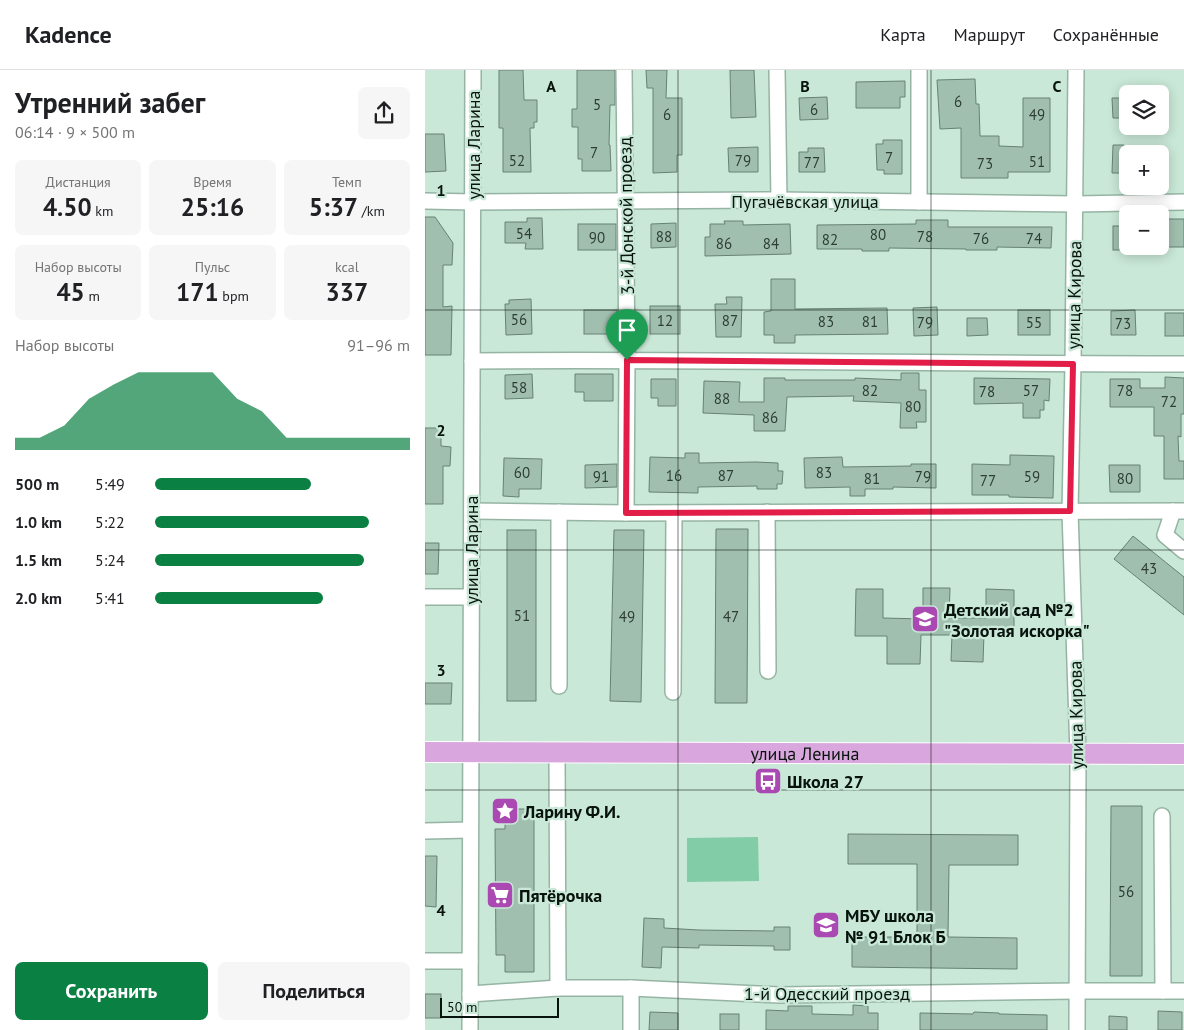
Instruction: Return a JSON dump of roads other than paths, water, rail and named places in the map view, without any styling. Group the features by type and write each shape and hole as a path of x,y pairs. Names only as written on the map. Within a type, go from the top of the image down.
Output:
{"main road":[{"name":"улица Ленина","path":"425,752 1184,754"}],"street":[{"name":"улица Ларина","path":"469,1030 473,70"},
{"name":"3-й Донской проезд","path":"624,70 627,360 626,513"},
{"path":"777,70 779,200"},
{"path":"919,70 919,202"},
{"name":"улица Кирова","path":"1076,70 1076,204 1070,511 1078,754 1077,1030"},
{"name":"Пугачёвская улица","path":"425,201 779,200 1076,204 1184,202"},
{"path":"472,361 627,360 1184,364"},
{"path":"472,511 626,513 1179,511"},
{"path":"1179,511 1165,535 1184,550"},
{"path":"559,512 559,686"},
{"path":"767,512 768,671"},
{"path":"673,692 674,513"},
{"path":"425,597 471,597"},
{"path":"557,753 558,988"},
{"path":"1162,816 1163,991"},
{"path":"425,831 470,830"},
{"path":"425,961 470,961"},
{"name":"1-й Одесский проезд","path":"470,994 558,988 631,988 780,994 1184,991"},
{"path":"631,988 631,1030"}],"place":[{"name":"Детский сад №2 \"Золотая искорка\"","path":"925,619"},
{"name":"Школа 27","path":"768,781"},
{"name":"Ларину Ф.И.","path":"505,811"},
{"name":"Пятёрочка","path":"500,895"},
{"name":"МБУ школа № 91 Блок Б","path":"826,925"}]}
